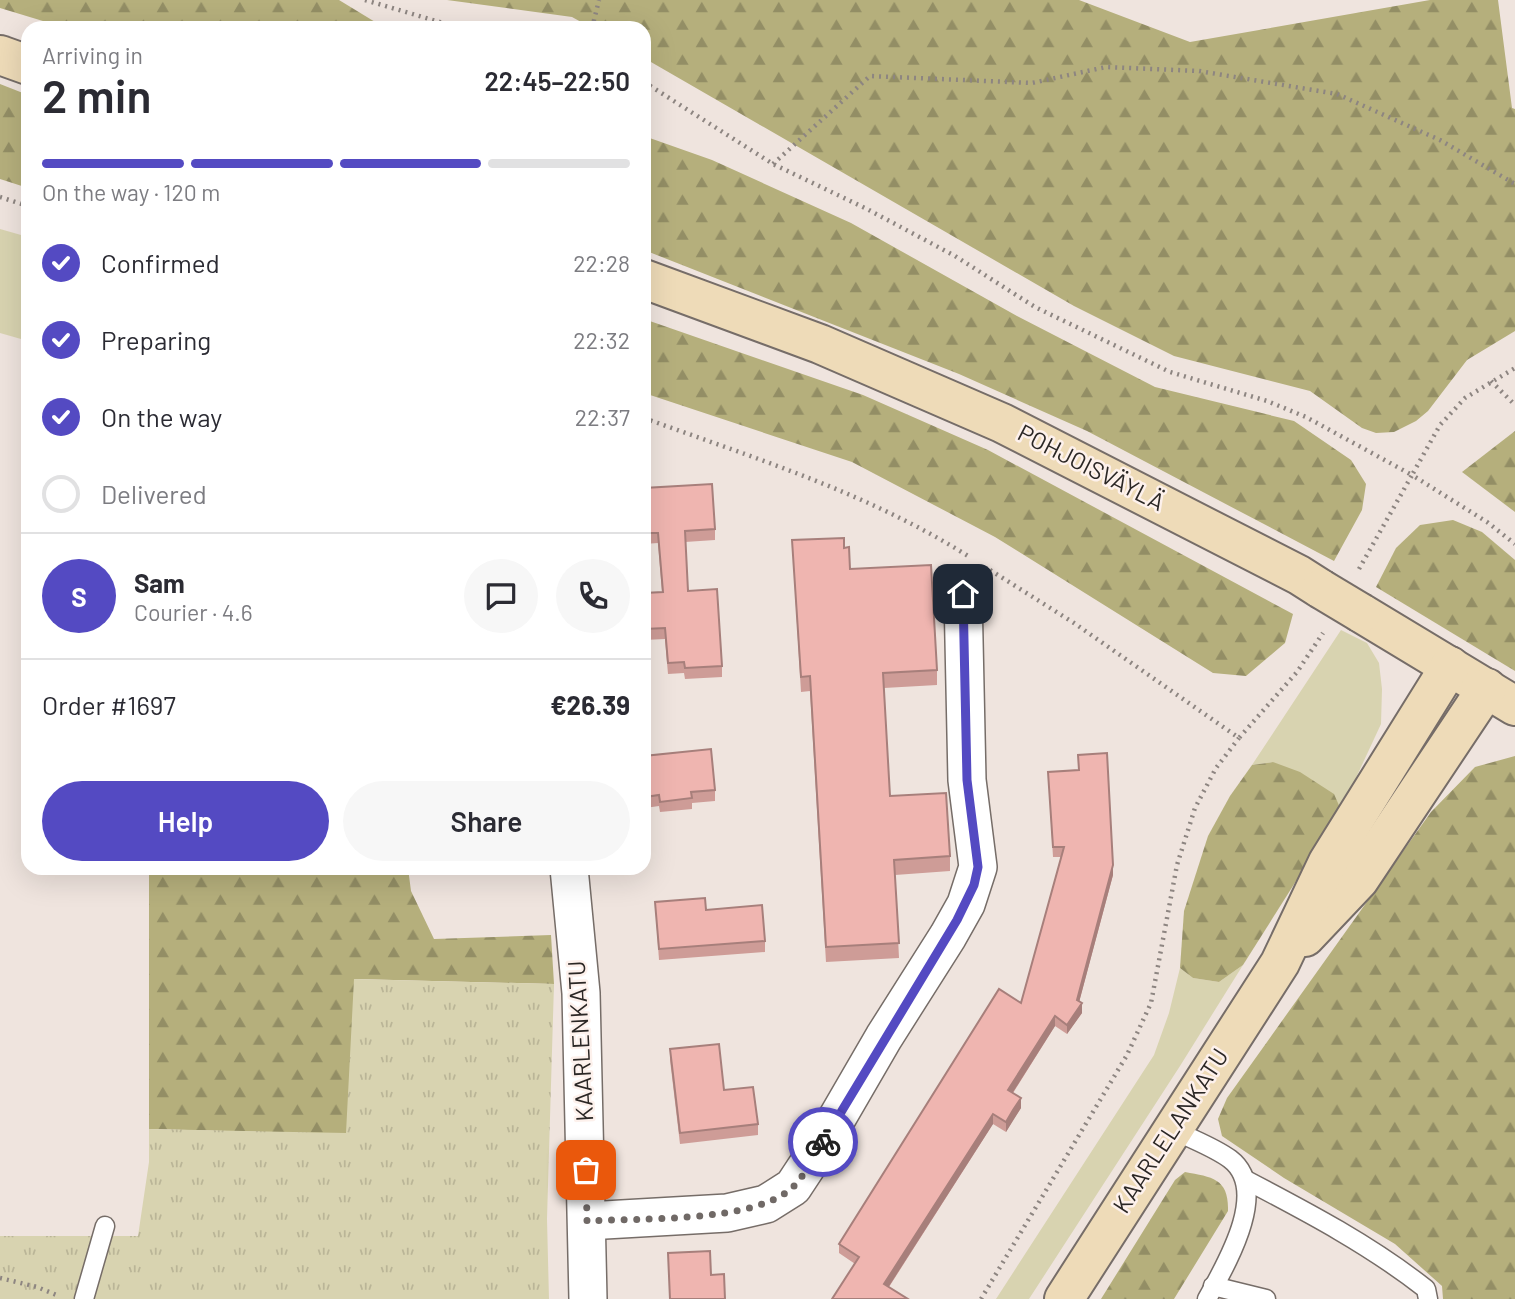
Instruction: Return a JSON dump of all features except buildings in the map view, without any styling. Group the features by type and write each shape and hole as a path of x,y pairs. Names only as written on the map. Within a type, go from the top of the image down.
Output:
{"main road":[{"path":"0,55 21,62"},
{"name":"POHJOISVÄYLÄ","path":"651,282 820,344 1002,423 1299,575 1501,697"},
{"name":"KAARLELANKATU","path":"1064,1299 1280,963 1328,862 1450,666"},
{"name":"KAARLELANKATU","path":"1280,963 1359,880 1501,697"}],"street":[{"path":"587,1221 727,1213 766,1204 793,1187 948,936 966,904 978,867 967,780 963,594"},
{"name":"KAARLENKATU","path":"570,875 581,993 588,1299"}],"lane":[{"path":"1172,1129 1232,1160 1246,1180 1321,1219 1389,1260 1426,1289 1428,1299"},
{"path":"1246,1180 1245,1214 1235,1244 1210,1293 1266,1299"},
{"path":"84,1299 104,1226"}],"path":[{"path":"365,0 436,21"},
{"path":"594,21 599,0"},
{"path":"773,164 870,76 1032,83 1106,66 1199,71 1337,94 1440,140 1515,184"},
{"path":"651,86 773,164 955,256 1035,307 1170,372 1268,401 1306,417 1412,475 1515,544"},
{"path":"0,197 21,204"},
{"path":"981,1299 1127,1055 1151,1003 1177,865 1195,808 1216,768 1297,672 1341,601 1440,425 1465,398 1515,368"},
{"path":"1492,381 1515,405"},
{"path":"651,421 814,479 932,533 1074,623 1239,738"},
{"path":"963,594 968,556"},
{"path":"0,1278 37,1287 66,1299"}],"green space":[{"path":"0,0 339,0 374,21 43,21 0,8"},
{"path":"447,0 1079,0 1190,42 1430,0 1498,0 1512,108 1515,109 1515,331 1467,360 1428,411 1416,421 1394,432 1376,433 1362,428 1310,391 1174,356 1074,306 651,62 651,21 579,21 572,17"},
{"path":"0,84 21,92 21,186 0,179"},
{"path":"651,138 712,160 851,223 1017,316 1155,387 1294,421 1351,460 1366,484 1362,510 1334,561 1087,431 959,374 651,253"},
{"path":"0,229 21,235 21,339 0,333"},
{"path":"651,321 863,395 988,450 1293,614 1285,643 1246,676 1213,673 995,537 852,462 651,395"},
{"path":"1515,431 1515,512 1462,472"},
{"path":"1453,520 1482,532 1515,560 1515,671 1376,587 1396,548 1420,525"},
{"path":"1341,630 1367,643 1379,663 1382,689 1381,724 1341,810 1273,762 1252,765"},
{"path":"1515,756 1515,1299 1443,1299 1442,1286 1395,1244 1284,1178 1222,1136 1218,1119 1227,1098 1431,812 1475,767"},
{"path":"1273,762 1300,772 1334,794 1341,810 1243,965 1219,982 1193,978 1180,968 1184,911 1208,836 1230,796 1252,765"},
{"path":"149,875 409,875 411,891 434,939 551,935 554,984 355,979 347,1134 149,1129"},
{"path":"1243,965 1029,1299 996,1299 1154,1055 1169,1013 1180,968 1193,978 1219,982"},
{"path":"354,979 554,984 547,1219 549,1299 0,1299 0,1236 138,1236 149,1162 149,1129 346,1133"},
{"path":"1185,1172 1217,1181 1226,1192 1228,1211 1174,1299 1101,1299 1175,1180"}],"way so far":[{"path":"586,1170 587,1221 727,1213 766,1204 793,1187 823,1142"}],"route":[{"path":"823,1142 957,920 974,885 978,867 967,780 963,594"}]}
